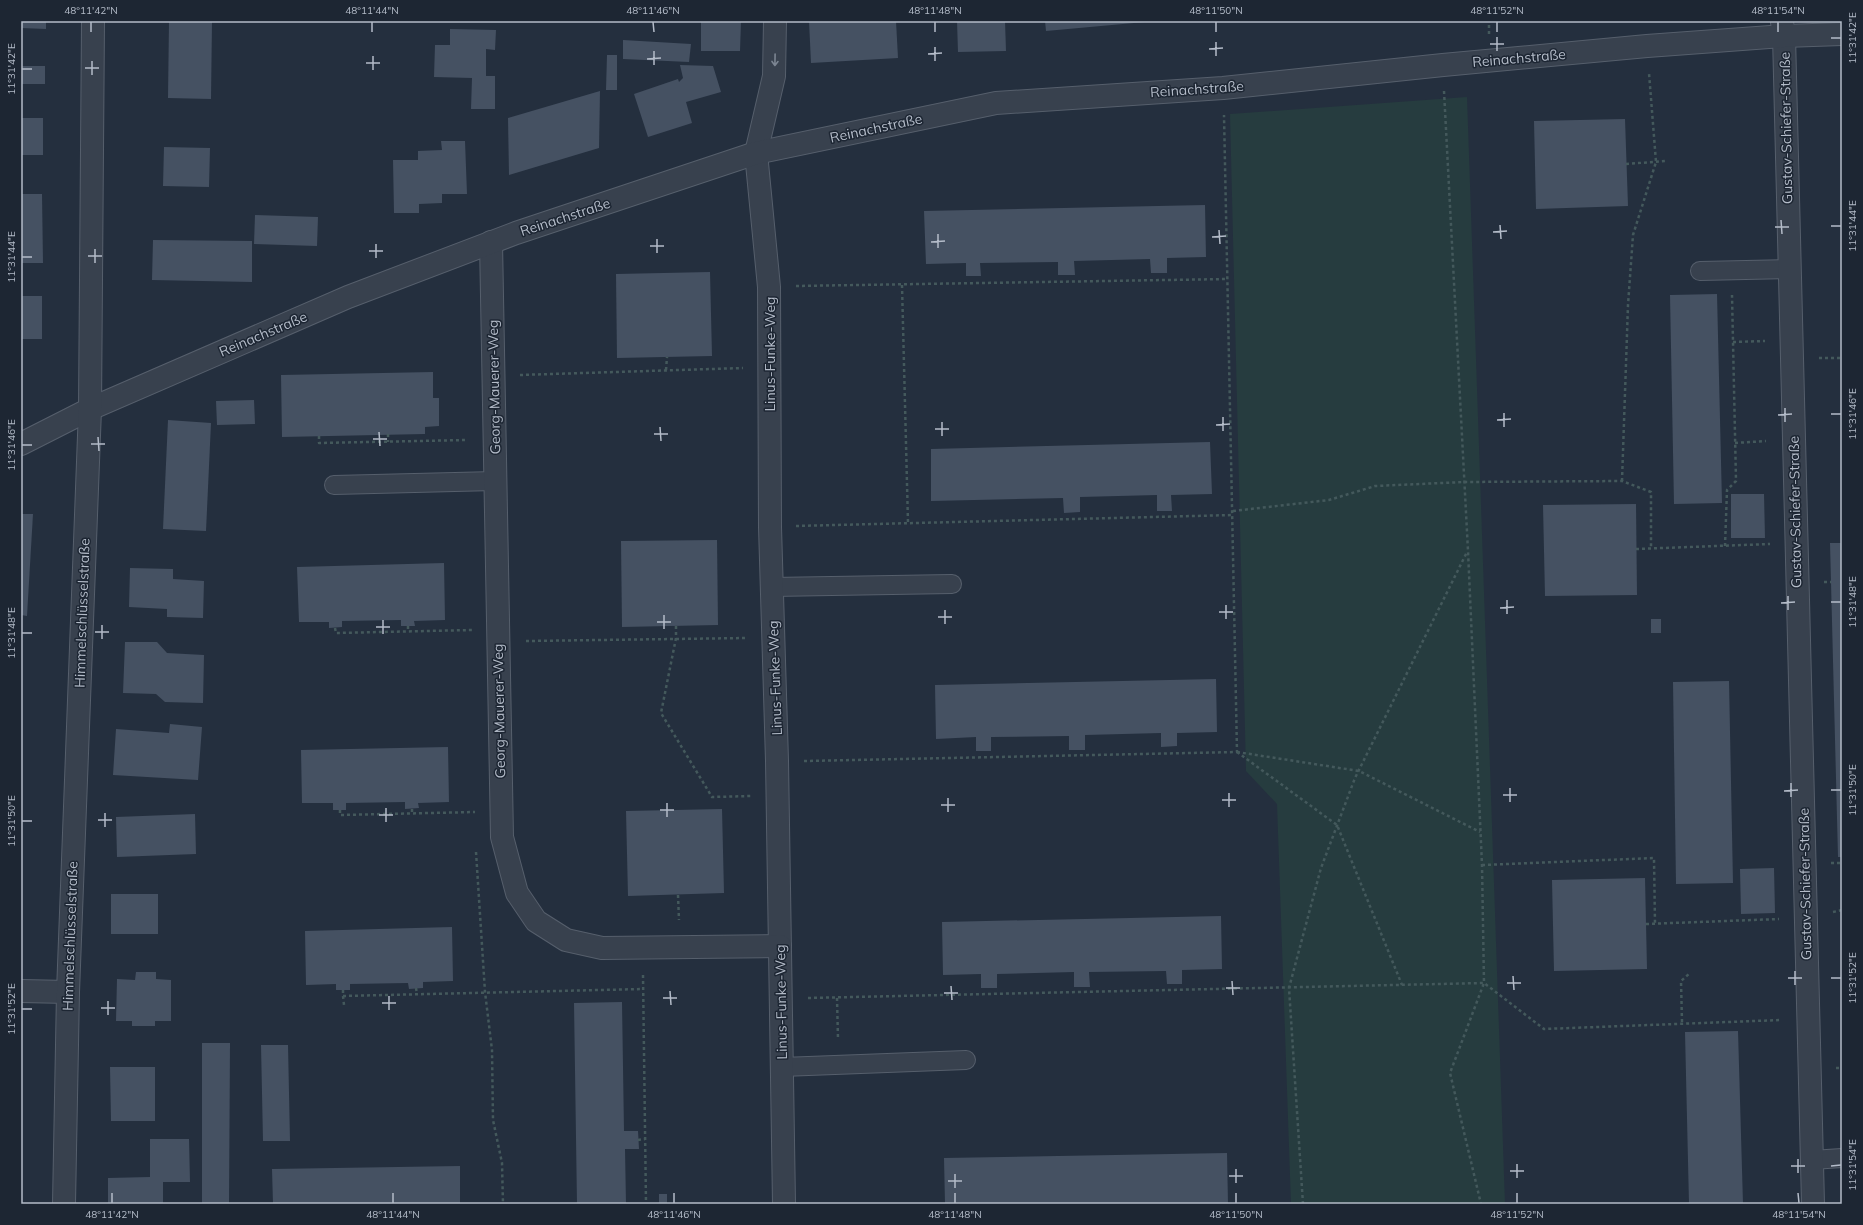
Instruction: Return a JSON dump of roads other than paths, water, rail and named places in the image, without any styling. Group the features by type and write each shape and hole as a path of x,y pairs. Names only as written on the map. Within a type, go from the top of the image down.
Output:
{"street":[{"name":"Himmelschlüsselstraße","path":"64,1204 68,992 90,409 93,21"},
{"name":"Linus-Funke-Weg","path":"775,21 774,76 756,153 769,287 770,527 778,796 784,1204"},
{"name":"Reinachstraße","path":"21,444 90,409 348,297 491,242 756,153 996,103 1223,88 1443,64 1647,46 1783,28 1842,34"},
{"name":"Gustav-Schiefer-Straße","path":"1783,28 1813,1204"},
{"name":"Georg-Mauerer-Weg","path":"491,242 497,636 502,837 517,893 536,921 566,940 602,948 780,946"},
{"path":"21,991 68,992"}],"lane":[{"path":"1700,271 1790,269"},
{"path":"334,485 495,481"},
{"path":"772,587 952,584"},
{"path":"782,1067 966,1060"},
{"path":"1812,1160 1842,1158"}]}
